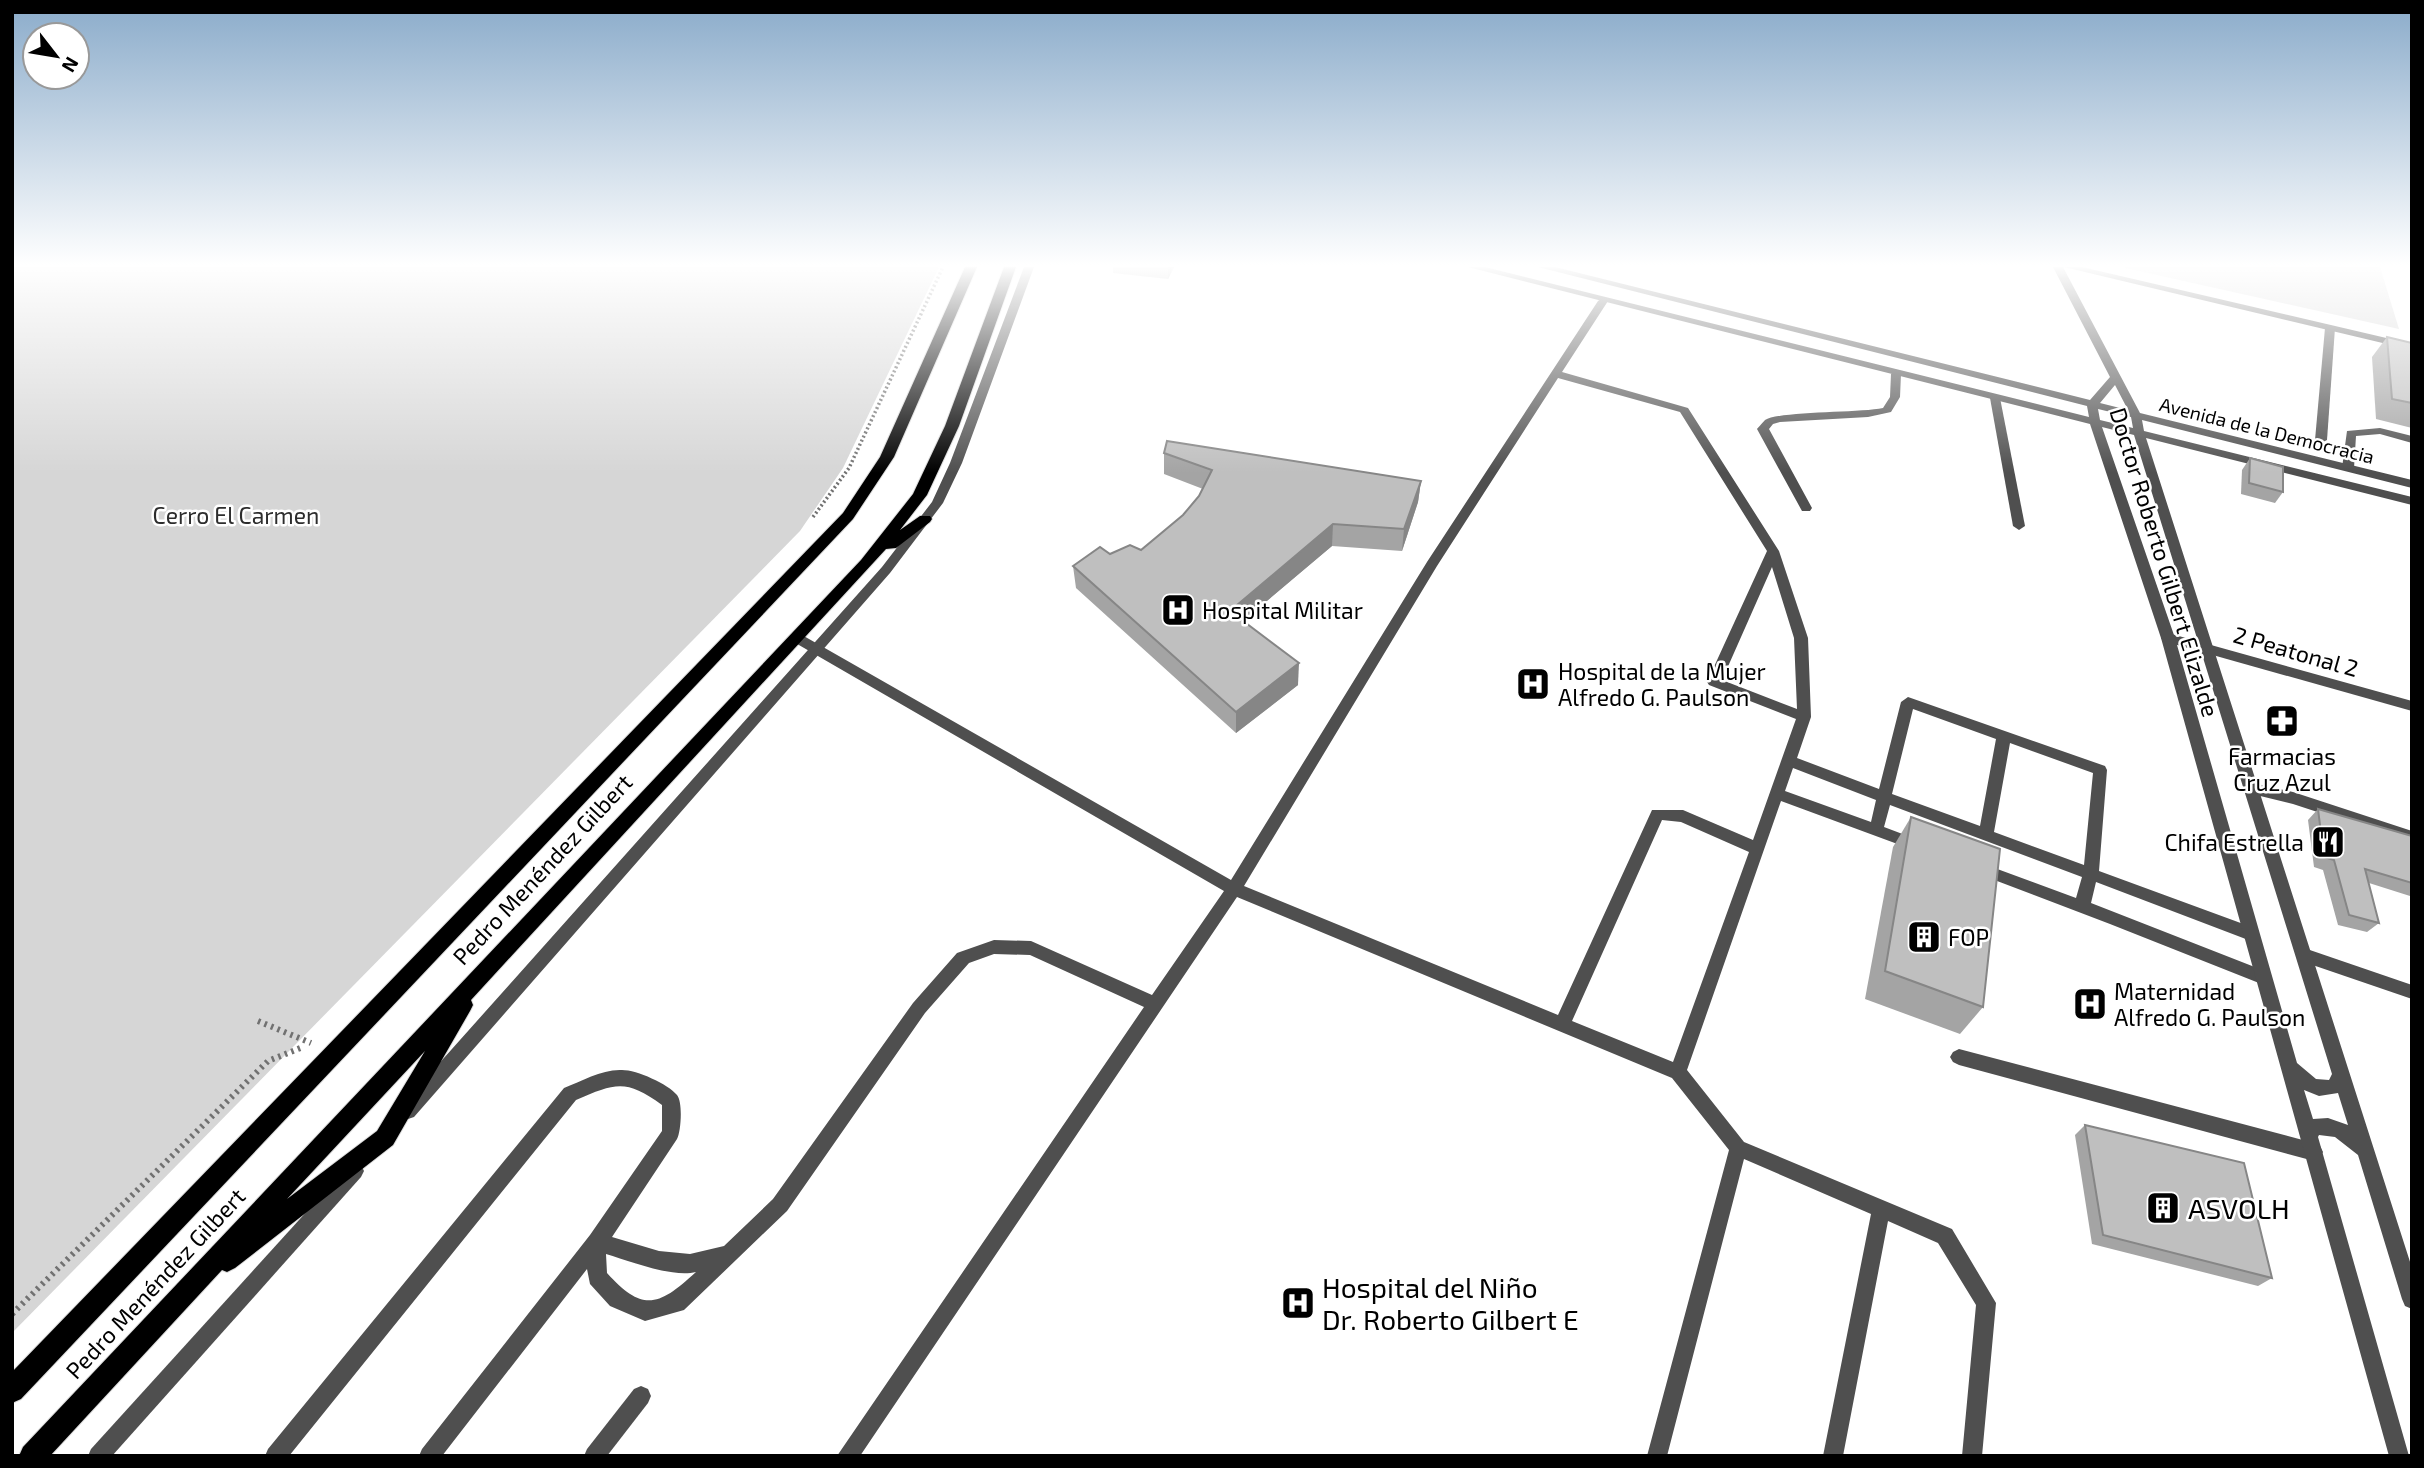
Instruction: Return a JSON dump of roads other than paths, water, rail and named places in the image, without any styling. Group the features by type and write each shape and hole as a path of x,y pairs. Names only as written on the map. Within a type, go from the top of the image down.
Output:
{"main road":[{"name":"Pedro Menéndez Gilbert","path":"12,1390 848,516 887,457 941,336"},
{"name":"Pedro Menéndez Gilbert","path":"32,1456 866,564 920,495 937,461 984,336"},
{"path":"866,564 925,520"},
{"path":"183,1295 385,1138 480,977"}],"street":[{"path":"98,1456 385,1138 886,570 937,503 956,463 1003,336"},
{"path":"847,1456 1234,889 1431,565 1581,336"},
{"name":"Avenida de la Democracia","path":"1741,336 2412,501"},
{"name":"Avenida de la Democracia","path":"1816,336 2412,484"},
{"path":"2093,336 2115,378"},
{"path":"2321,440 2329,336"},
{"path":"2364,336 2412,346"},
{"path":"1557,374 1684,410 1773,551 1801,638 1804,717 1678,1072"},
{"path":"1807,508 1763,429 1769,422 1780,419 1868,414 1888,410 1895,397 1896,374"},
{"name":"Doctor Roberto Gilbert Elizalde","path":"2399,1456 2168,638 2095,422 2092,405 2115,378 2136,415 2139,433 2412,1299"},
{"path":"1995,398 2019,526"},
{"path":"2348,468 2350,433 2380,431 2412,440"},
{"path":"1773,551 1714,682 1804,717"},
{"path":"797,638 1234,889 1563,1022 1678,1072 1738,1148 1945,1236 1986,1303 1972,1456"},
{"name":"2 Peatonal 2","path":"2168,638 2412,706"},
{"path":"1875,830 1908,702 2100,770 2091,873 2082,906"},
{"path":"1986,834 2004,736"},
{"path":"1789,761 2252,934"},
{"path":"2253,789 2293,798 2412,838"},
{"path":"1777,794 1927,849"},
{"path":"1563,1022 1657,814 1683,816 1758,849"},
{"path":"1966,863 2264,978"},
{"path":"597,1242 597,1277 617,1299 645,1311 677,1303 779,1205 919,1008 963,958 994,947 1031,948 1156,1006"},
{"path":"2304,955 2412,992"},
{"path":"1959,1057 2311,1144 2314,1127 2326,1125 2341,1129 2356,1139 2364,1152"},
{"path":"2288,1066 2296,1076 2322,1089 2333,1088 2340,1082 2341,1074"},
{"path":"275,1456 570,1094 615,1075 650,1084 671,1101 671,1133 597,1242 429,1456"},
{"path":"1657,1456 1738,1148"},
{"path":"1833,1456 1881,1209"},
{"path":"597,1242 659,1259 690,1264 729,1254"},
{"path":"12,1384 75,1325"},
{"path":"593,1456 641,1396"}],"place":[{"name":"Hospital Militar","path":"1178,610"},
{"name":"Hospital de la Mujer Alfredo G. Paulson","path":"1533,684"},
{"name":"Farmacias Cruz Azul","path":"2282,721"},
{"name":"Chifa Estrella","path":"2328,842"},
{"name":"FOP","path":"1924,937"},
{"name":"Maternidad Alfredo G. Paulson","path":"2090,1004"},
{"name":"ASVOLH","path":"2163,1208"},
{"name":"Hospital del Niño Dr. Roberto Gilbert E","path":"1298,1303"}],"park label":[{"name":"Cerro El Carmen","path":"236,515"}]}
